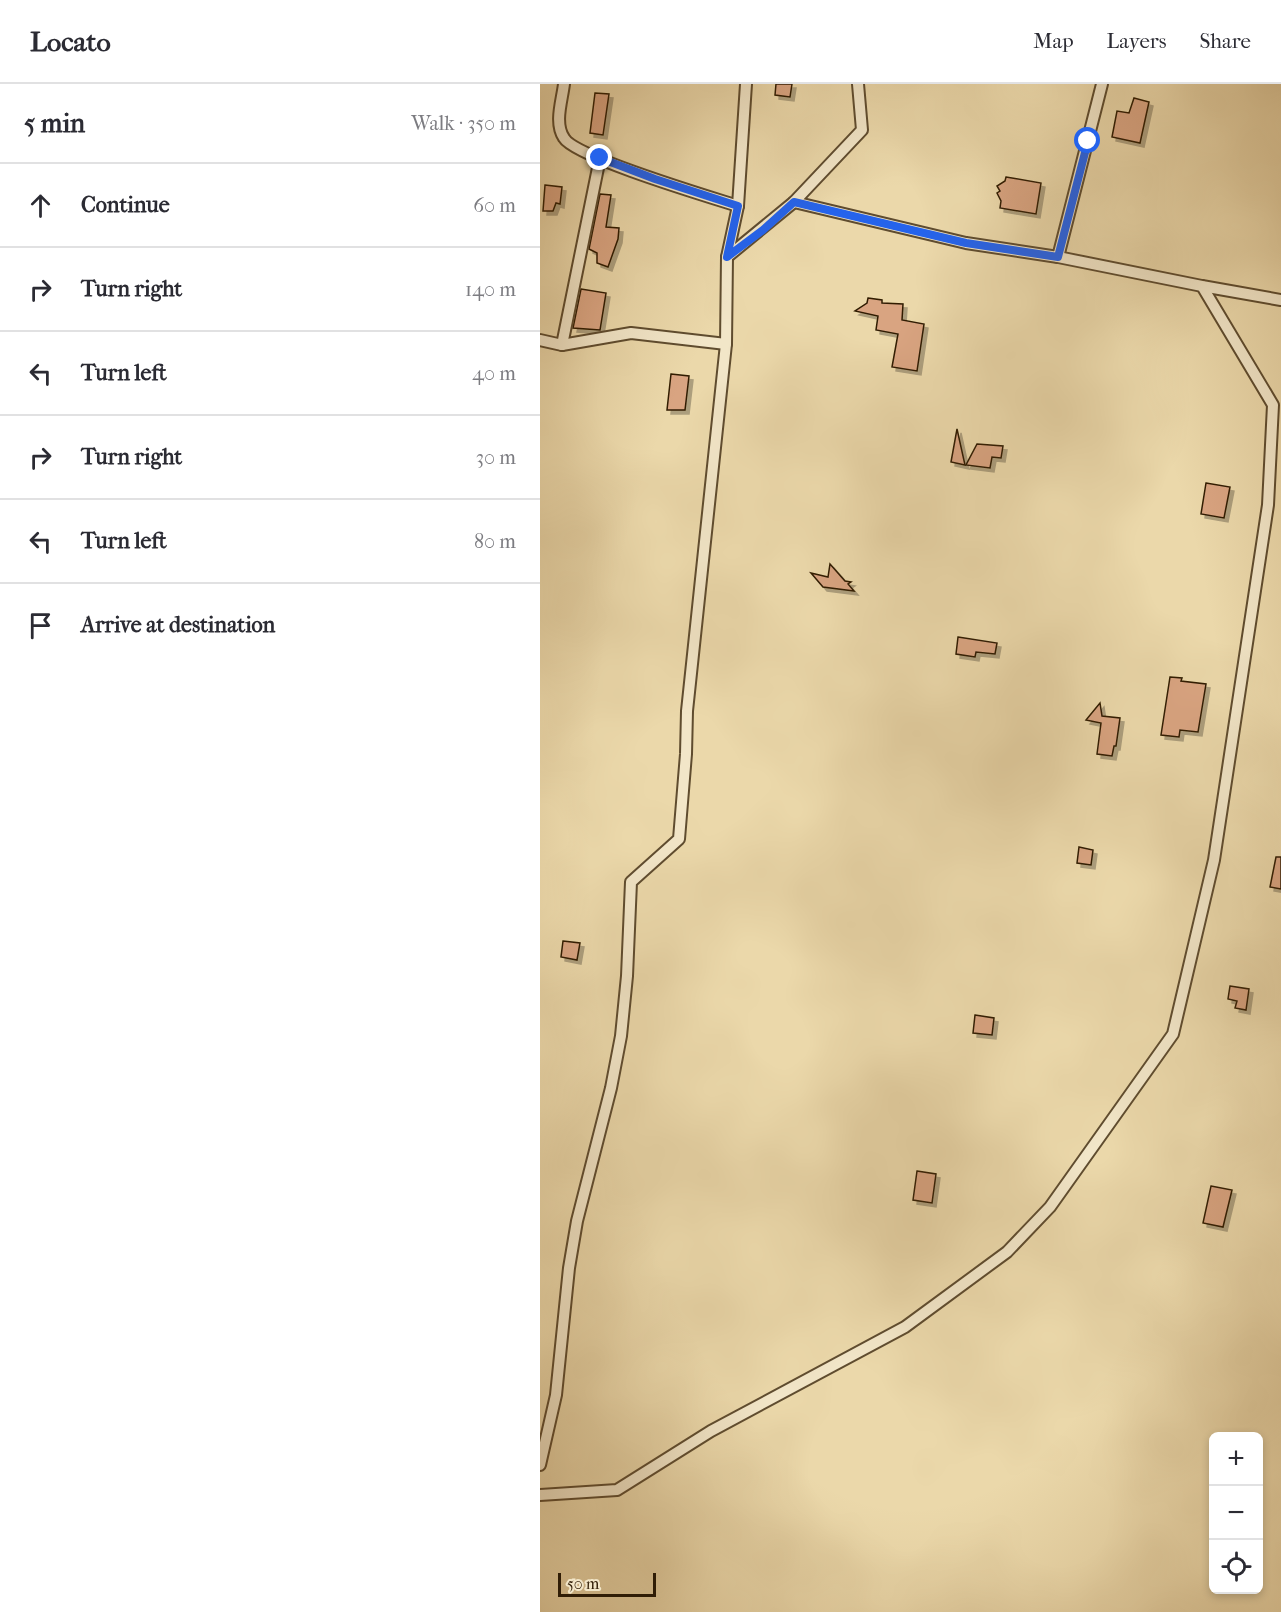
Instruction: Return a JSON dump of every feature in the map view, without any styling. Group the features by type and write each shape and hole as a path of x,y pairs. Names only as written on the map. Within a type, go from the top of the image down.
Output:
{"street":[{"path":"564,84 559,121 564,140 579,150 655,179 738,206"},
{"path":"540,1464 556,1395 569,1268 577,1221 611,1088 621,1036 627,976 631,882 679,838 687,711 726,344 727,257 738,206 746,84"},
{"path":"727,257 763,230 794,202 862,130 858,84"},
{"path":"1058,257 1102,84"},
{"path":"562,345 600,158"},
{"path":"794,202 966,243 1058,257 1281,300"},
{"path":"540,1495 617,1490 711,1431 905,1328 1007,1252 1050,1207 1173,1034 1216,848 1268,505 1273,405 1202,286"},
{"path":"540,340 562,345 631,333 726,344"}],"building":[{"path":"776,84 792,84 790,97 775,95"},
{"path":"595,93 609,94 603,135 590,133"},
{"path":"1134,98 1149,102 1140,143 1112,137 1117,111 1129,113"},
{"path":"1006,177 1041,183 1036,214 1000,208 1001,201 997,193 1000,191 997,186 1005,181"},
{"path":"545,185 562,187 560,204 556,203 553,211 543,211"},
{"path":"600,194 611,195 606,227 619,228 618,239 608,267 597,263 597,253 589,249"},
{"path":"581,289 606,293 600,330 573,328"},
{"path":"868,298 882,300 882,303 903,304 902,320 924,324 917,371 892,367 898,334 876,330 878,316 855,311 867,303"},
{"path":"671,374 689,376 685,410 667,410"},
{"path":"957,429 965,465 951,462"},
{"path":"977,444 1003,446 1001,458 992,457 990,468 966,465"},
{"path":"1206,483 1230,487 1224,518 1201,514"},
{"path":"830,564 845,581 851,582 848,584 854,591 823,587 811,573 828,577"},
{"path":"958,637 997,643 995,654 976,652 975,657 956,654"},
{"path":"1170,677 1182,678 1181,681 1206,684 1198,732 1180,730 1179,737 1161,735"},
{"path":"1100,703 1102,716 1120,718 1116,746 1114,746 1112,756 1097,754 1101,723 1086,720"},
{"path":"1079,847 1093,850 1091,865 1077,863"},
{"path":"1276,857 1281,857 1281,889 1270,887"},
{"path":"563,941 580,943 577,960 561,957"},
{"path":"1230,986 1249,989 1246,1010 1235,1008 1237,1001 1228,999"},
{"path":"975,1015 994,1018 992,1035 973,1033"},
{"path":"917,1171 936,1174 932,1203 913,1200"},
{"path":"1211,1186 1232,1190 1223,1227 1203,1223"}],"route":[{"path":"600,158 738,206 727,257 763,230 794,202 966,243 1058,257 1088,141"}]}
